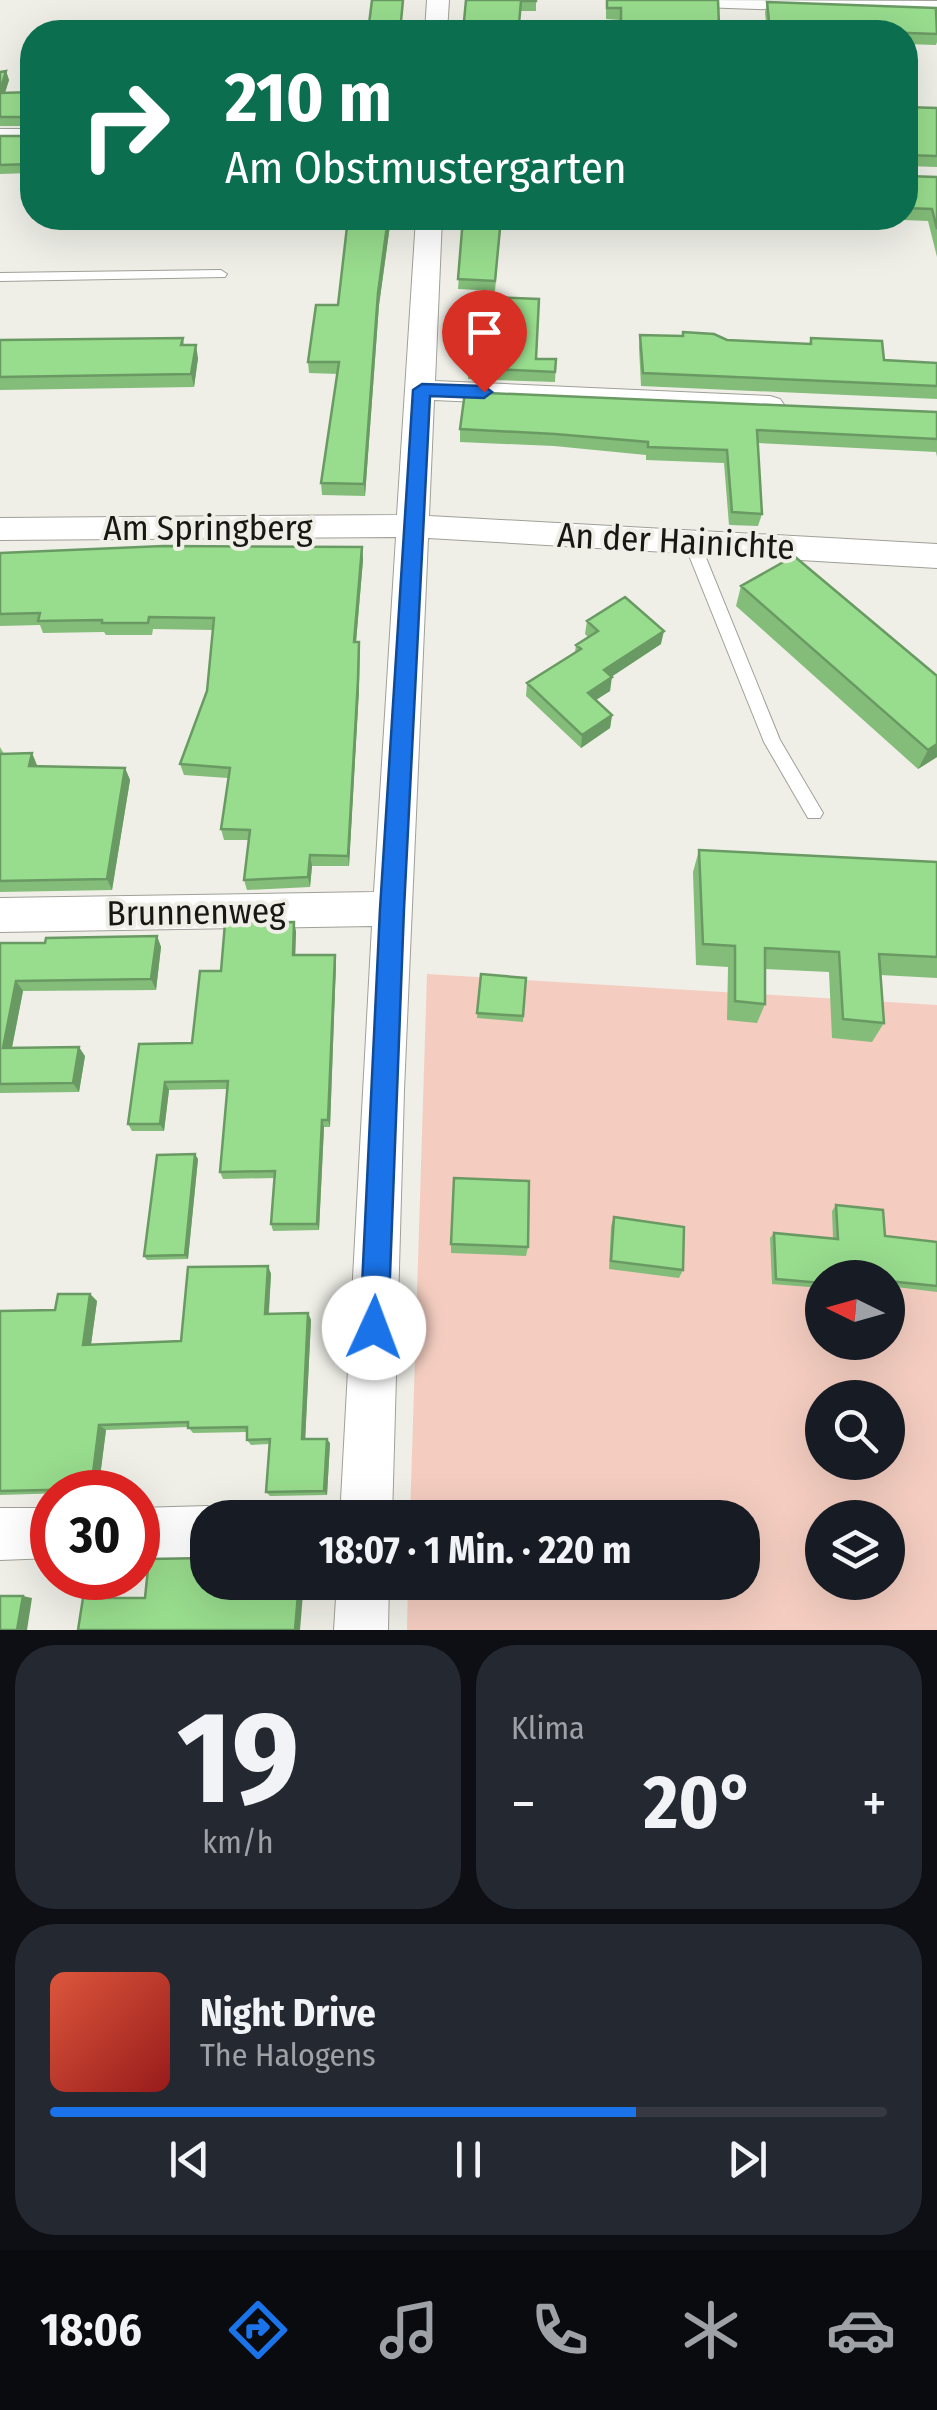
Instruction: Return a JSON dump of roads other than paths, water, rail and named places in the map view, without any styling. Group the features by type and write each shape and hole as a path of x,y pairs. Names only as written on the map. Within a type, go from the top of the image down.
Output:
{"street":[{"path":"700,0 937,8"},
{"path":"367,1500 392,909 429,230"},
{"path":"422,390 800,407"},
{"name":"Am Springberg","path":"0,530 415,526"},
{"name":"An der Hainichte","path":"415,526 937,556"},
{"name":"Brunnenweg","path":"0,915 392,909"},
{"path":"160,1533 190,1532"},
{"path":"0,1534 30,1534"},
{"path":"361,1630 363,1600"}],"lane":[{"path":"0,277 220,274"},
{"path":"692,543 772,742 814,813"}]}
